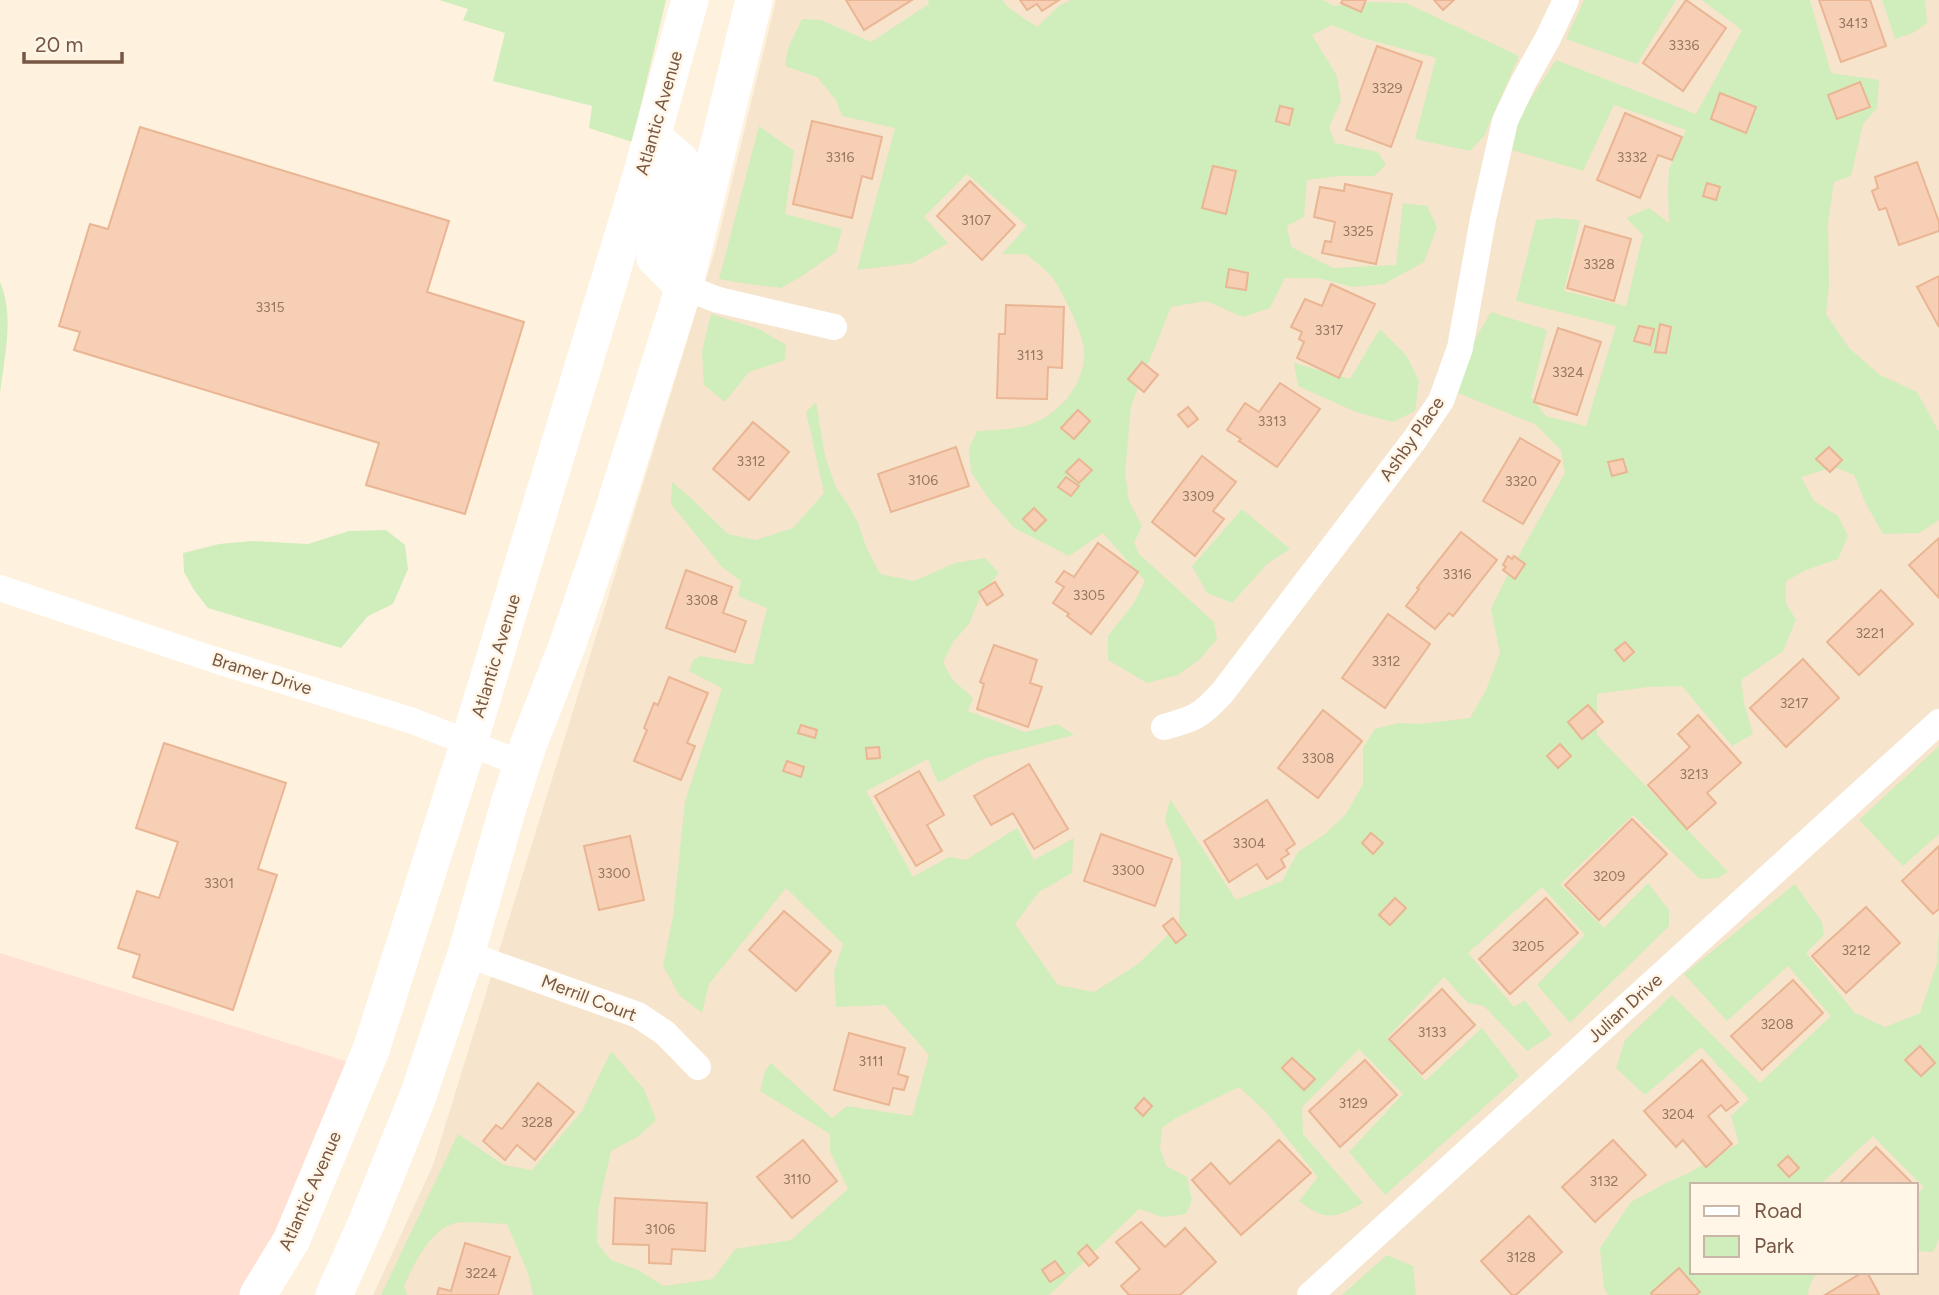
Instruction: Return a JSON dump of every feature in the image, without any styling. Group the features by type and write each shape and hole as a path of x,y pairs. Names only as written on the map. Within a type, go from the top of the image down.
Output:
{"main road":[{"name":"Atlantic Avenue","path":"258,1295 292,1239 371,1050 470,742 653,137 690,0"},
{"path":"334,1295 418,1096 466,954 522,764 607,530 684,287 754,0"},
{"path":"653,137 680,160 655,258 684,287"}],"street":[{"name":"Ashby Place","path":"1164,727 1204,713 1222,693 1441,401 1460,348 1483,219 1505,121 1566,0"},
{"path":"684,287 718,300 834,327"},
{"name":"Bramer Drive","path":"0,589 413,722 522,764"},
{"name":"Julian Drive","path":"1310,1295 1939,722"},
{"name":"Merrill Court","path":"466,954 638,1015 665,1033 698,1067"}],"shaded area":[{"path":"776,0 1939,0 1939,1295 373,1295 433,1165 716,247"},
{"path":"0,953 371,1069 264,1295 0,1295"}],"green space":[{"path":"439,0 666,0 632,142 589,128 592,106 493,81 505,33 463,20 468,9"},
{"path":"928,0 1002,0 1037,27 1059,6 1071,0 1323,0 1334,6 1373,2 1406,3 1519,56 1484,136 1470,151 1415,139 1436,58 1363,38 1332,25 1312,35 1337,76 1341,101 1329,127 1335,143 1378,152 1386,165 1374,176 1307,180 1304,217 1287,226 1291,247 1333,268 1396,265 1403,203 1427,206 1437,227 1424,262 1384,284 1353,287 1318,278 1285,278 1270,308 1243,317 1206,301 1171,307 1131,406 1125,473 1129,501 1142,526 1134,543 1140,555 1214,622 1217,639 1200,659 1178,675 1147,683 1108,660 1108,636 1134,603 1145,581 1103,533 1069,556 1014,528 989,499 971,472 969,448 977,431 1022,427 1046,417 1071,393 1084,362 1080,334 1068,304 1054,280 1026,254 1002,254 1027,226 967,174 924,217 948,243 913,263 857,270 895,128 842,116 836,100 817,77 785,66 788,48 802,19 821,20 871,42 929,4"},
{"path":"1584,0 1676,0 1637,64 1566,39"},
{"path":"1702,0 1810,0 1831,73 1879,80 1877,108 1863,124 1851,176 1834,182 1828,222 1829,285 1826,314 1849,348 1880,375 1917,392 1939,432 1939,520 1919,533 1883,534 1854,475 1834,467 1801,477 1814,501 1838,516 1848,536 1838,559 1806,570 1786,581 1786,603 1796,620 1783,651 1741,680 1753,734 1732,746 1682,686 1648,687 1597,694 1597,735 1728,872 1718,878 1700,879 1633,815 1560,884 1604,928 1648,883 1669,910 1669,926 1570,1023 1537,985 1585,935 1542,887 1468,953 1514,1007 1525,1000 1552,1035 1527,1051 1484,1006 1468,1003 1444,977 1387,1038 1425,1081 1482,1028 1519,1076 1385,1195 1349,1152 1403,1094 1359,1049 1302,1107 1303,1134 1363,1203 1345,1212 1324,1215 1299,1201 1318,1177 1265,1111 1239,1087 1176,1118 1162,1128 1160,1148 1166,1166 1187,1177 1192,1200 1186,1214 1163,1217 1139,1209 1049,1295 533,1295 528,1273 507,1224 467,1222 447,1227 431,1240 404,1286 407,1295 381,1295 458,1134 504,1165 532,1170 582,1111 611,1051 644,1089 656,1120 639,1136 611,1151 598,1210 597,1243 611,1260 638,1270 664,1286 713,1279 735,1249 791,1240 848,1189 830,1151 830,1134 760,1091 765,1071 771,1063 832,1118 847,1106 912,1116 929,1055 885,1005 836,1007 834,972 843,944 786,888 709,984 702,1013 680,996 663,966 673,916 685,801 722,688 689,671 693,660 700,656 753,665 767,608 738,596 741,581 722,567 671,504 672,482 728,534 756,540 793,528 824,493 806,412 816,402 825,456 836,488 859,525 866,547 880,574 914,581 955,563 985,558 999,573 980,597 969,624 954,641 943,662 952,679 973,698 968,711 1025,732 1058,724 1074,735 983,759 938,783 928,759 866,791 913,877 949,857 966,860 1017,828 1034,860 1074,838 1072,873 1039,892 1015,924 1058,985 1094,992 1138,964 1179,924 1181,861 1165,820 1170,799 1236,900 1282,881 1298,852 1325,834 1346,814 1363,784 1363,748 1375,729 1398,723 1420,724 1470,718 1486,690 1500,653 1491,609 1565,473 1561,450 1535,424 1458,393 1467,353 1491,312 1547,330 1531,397 1546,416 1586,426 1616,326 1516,301 1536,220 1580,220 1564,291 1626,306 1643,235 1626,218 1649,208 1669,223 1669,169 1686,130 1614,105 1583,171 1512,150 1520,115 1556,60 1696,114 1742,30"},
{"path":"1882,0 1925,0 1927,23 1913,33 1895,39"},
{"path":"759,126 794,151 785,214 842,229 836,252 781,288 719,279"},
{"path":"0,282 8,323 0,394"},
{"path":"711,314 759,329 786,345 785,360 749,372 725,402 704,385 702,351"},
{"path":"1380,329 1406,355 1419,381 1415,411 1393,422 1356,412 1298,386 1294,363 1350,379"},
{"path":"1242,509 1290,549 1267,564 1232,603 1207,593 1192,566"},
{"path":"386,530 405,545 408,569 393,604 368,616 341,648 208,608 184,572 183,553 219,544 253,541 308,544 349,531"},
{"path":"1939,746 1939,834 1903,866 1859,820"},
{"path":"1795,884 1822,922 1824,935 1806,953 1855,1013 1885,1027 1920,1013 1937,963 1939,928 1939,1239 1933,1252 1918,1251 1918,1193 1924,1187 1873,1136 1822,1183 1690,1183 1690,1274 1815,1274 1808,1295 1608,1295 1604,1288 1600,1248 1631,1202 1689,1173 1739,1143 1731,1116 1749,1099 1701,1047 1645,1095 1616,1068 1625,1040 1672,995 1760,1083 1831,1016 1788,966 1727,1021 1684,974"},
{"path":"1387,1255 1413,1266 1416,1295 1342,1295"}],"building":[{"path":"846,0 912,0 864,30"},
{"path":"1020,0 1059,0 1042,11 1037,4 1027,10"},
{"path":"1343,0 1366,0 1361,12 1341,3"},
{"path":"1434,0 1454,0 1443,10"},
{"path":"1686,0 1726,28 1683,91 1643,63"},
{"path":"1819,0 1870,0 1886,46 1841,62"},
{"path":"1377,46 1422,62 1391,147 1346,130"},
{"path":"1860,82 1870,107 1837,119 1828,95"},
{"path":"1720,93 1756,107 1746,133 1711,119"},
{"path":"1280,106 1293,109 1289,125 1276,121"},
{"path":"1625,113 1682,137 1672,160 1658,155 1640,198 1597,180"},
{"path":"812,121 882,137 872,179 862,176 852,218 793,204"},
{"path":"140,127 449,221 427,292 524,322 465,514 366,485 379,443 74,350 80,332 59,326 90,224 108,229"},
{"path":"1917,162 1939,222 1939,231 1899,245 1886,208 1879,210 1872,191 1878,188 1875,177"},
{"path":"1213,166 1236,171 1226,214 1202,208"},
{"path":"970,181 1015,225 982,260 937,216"},
{"path":"1707,183 1720,187 1716,200 1703,196"},
{"path":"1345,184 1392,194 1376,264 1322,253 1325,241 1331,242 1335,222 1314,217 1320,187 1344,191"},
{"path":"1585,226 1631,239 1614,301 1567,288"},
{"path":"1229,269 1248,273 1246,290 1226,287"},
{"path":"1939,276 1939,327 1917,287"},
{"path":"1331,284 1375,304 1339,378 1297,358 1304,342 1299,339 1302,332 1291,327 1305,299 1322,306"},
{"path":"1006,305 1064,307 1062,368 1048,367 1047,399 997,398 999,334 1005,334"},
{"path":"1660,324 1671,327 1666,353 1655,352"},
{"path":"1639,326 1654,329 1650,345 1634,341"},
{"path":"1558,328 1601,342 1577,415 1534,402"},
{"path":"1142,362 1158,375 1144,392 1128,379"},
{"path":"1280,383 1320,409 1277,467 1227,430 1245,403 1259,412"},
{"path":"1188,407 1198,419 1188,427 1178,415"},
{"path":"1078,410 1090,421 1074,439 1061,428"},
{"path":"753,422 789,452 749,500 713,469"},
{"path":"1520,438 1560,461 1523,524 1483,501"},
{"path":"956,447 969,486 891,512 878,474"},
{"path":"1829,447 1842,460 1830,472 1816,459"},
{"path":"1202,456 1236,482 1213,511 1224,519 1195,556 1152,522"},
{"path":"1079,459 1092,470 1079,483 1066,472"},
{"path":"1623,459 1627,472 1612,476 1608,462"},
{"path":"1066,477 1079,486 1071,496 1058,487"},
{"path":"1034,508 1046,520 1035,531 1023,519"},
{"path":"1461,532 1497,560 1453,616 1449,613 1435,629 1406,606"},
{"path":"1939,538 1939,598 1909,565"},
{"path":"1098,543 1138,572 1091,634 1053,603 1064,587 1056,582 1064,571 1074,577"},
{"path":"1508,556 1512,559 1514,556 1525,564 1515,579 1503,570"},
{"path":"686,570 732,587 723,613 746,621 735,652 666,628"},
{"path":"995,582 1003,595 987,605 979,592"},
{"path":"1881,590 1913,624 1859,675 1827,642"},
{"path":"1388,614 1430,644 1385,708 1342,678"},
{"path":"1625,642 1634,652 1624,661 1615,650"},
{"path":"994,645 1037,660 1030,683 1042,687 1028,727 977,709 984,684 980,682"},
{"path":"1803,659 1839,698 1786,747 1750,708"},
{"path":"669,677 708,693 687,743 695,746 681,780 634,761 647,730 644,728 654,703 658,705"},
{"path":"1588,705 1603,722 1582,739 1568,722"},
{"path":"1323,710 1362,741 1318,798 1278,768"},
{"path":"1698,715 1741,763 1707,793 1716,803 1687,829 1648,785 1690,747 1678,734"},
{"path":"801,725 817,730 815,738 798,733"},
{"path":"164,743 286,783 258,869 277,875 233,1010 133,977 140,955 118,948 137,891 159,898 178,842 136,828"},
{"path":"1560,744 1571,756 1558,768 1547,756"},
{"path":"879,747 880,758 867,759 866,748"},
{"path":"787,761 804,767 801,777 783,771"},
{"path":"1029,764 1068,829 1034,849 1013,813 991,825 974,796"},
{"path":"919,771 944,815 927,825 942,851 916,866 875,796"},
{"path":"1267,800 1295,844 1286,850 1289,854 1281,859 1285,867 1267,879 1257,864 1229,882 1204,841"},
{"path":"1632,819 1667,854 1599,920 1565,885"},
{"path":"1371,833 1383,843 1373,854 1362,843"},
{"path":"1101,834 1172,859 1155,906 1084,881"},
{"path":"630,836 644,900 599,910 584,846"},
{"path":"1939,846 1939,909 1933,914 1902,881"},
{"path":"1395,898 1406,908 1390,925 1379,915"},
{"path":"1546,898 1578,933 1510,994 1479,959"},
{"path":"1866,907 1900,943 1846,993 1812,956"},
{"path":"784,911 831,951 796,991 749,950"},
{"path":"1173,918 1186,935 1176,943 1163,926"},
{"path":"1793,980 1823,1013 1762,1070 1731,1036"},
{"path":"1442,989 1475,1025 1422,1074 1389,1039"},
{"path":"849,1033 905,1048 898,1074 908,1077 904,1090 893,1088 889,1105 834,1090"},
{"path":"1920,1046 1935,1063 1921,1076 1905,1060"},
{"path":"1292,1058 1315,1079 1304,1090 1282,1068"},
{"path":"1365,1060 1397,1095 1340,1147 1309,1111"},
{"path":"1702,1060 1738,1102 1726,1111 1721,1105 1708,1116 1732,1144 1706,1167 1683,1140 1676,1147 1644,1111"},
{"path":"538,1083 574,1112 535,1160 517,1145 505,1160 483,1141 496,1125 502,1129"},
{"path":"1144,1098 1152,1106 1143,1116 1135,1108"},
{"path":"803,1140 837,1181 792,1218 757,1177"},
{"path":"1279,1140 1311,1173 1241,1235 1192,1180 1211,1163 1230,1184"},
{"path":"1613,1140 1646,1175 1595,1222 1562,1187"},
{"path":"1876,1147 1912,1183 1842,1183"},
{"path":"1788,1156 1799,1168 1789,1177 1778,1165"},
{"path":"615,1198 707,1203 705,1251 672,1249 671,1264 649,1263 649,1245 613,1244"},
{"path":"1529,1216 1562,1252 1516,1295 1512,1295 1481,1261"},
{"path":"1141,1222 1165,1247 1185,1228 1216,1262 1180,1295 1129,1295 1121,1286 1140,1269 1116,1242"},
{"path":"465,1243 510,1257 498,1295 437,1295 439,1288 451,1291"},
{"path":"1087,1245 1098,1258 1089,1266 1078,1253"},
{"path":"1055,1261 1064,1273 1050,1282 1042,1270"},
{"path":"1679,1268 1700,1292 1696,1295 1652,1295 1651,1293"},
{"path":"1860,1274 1868,1274 1879,1294 1876,1295 1825,1295"}]}
